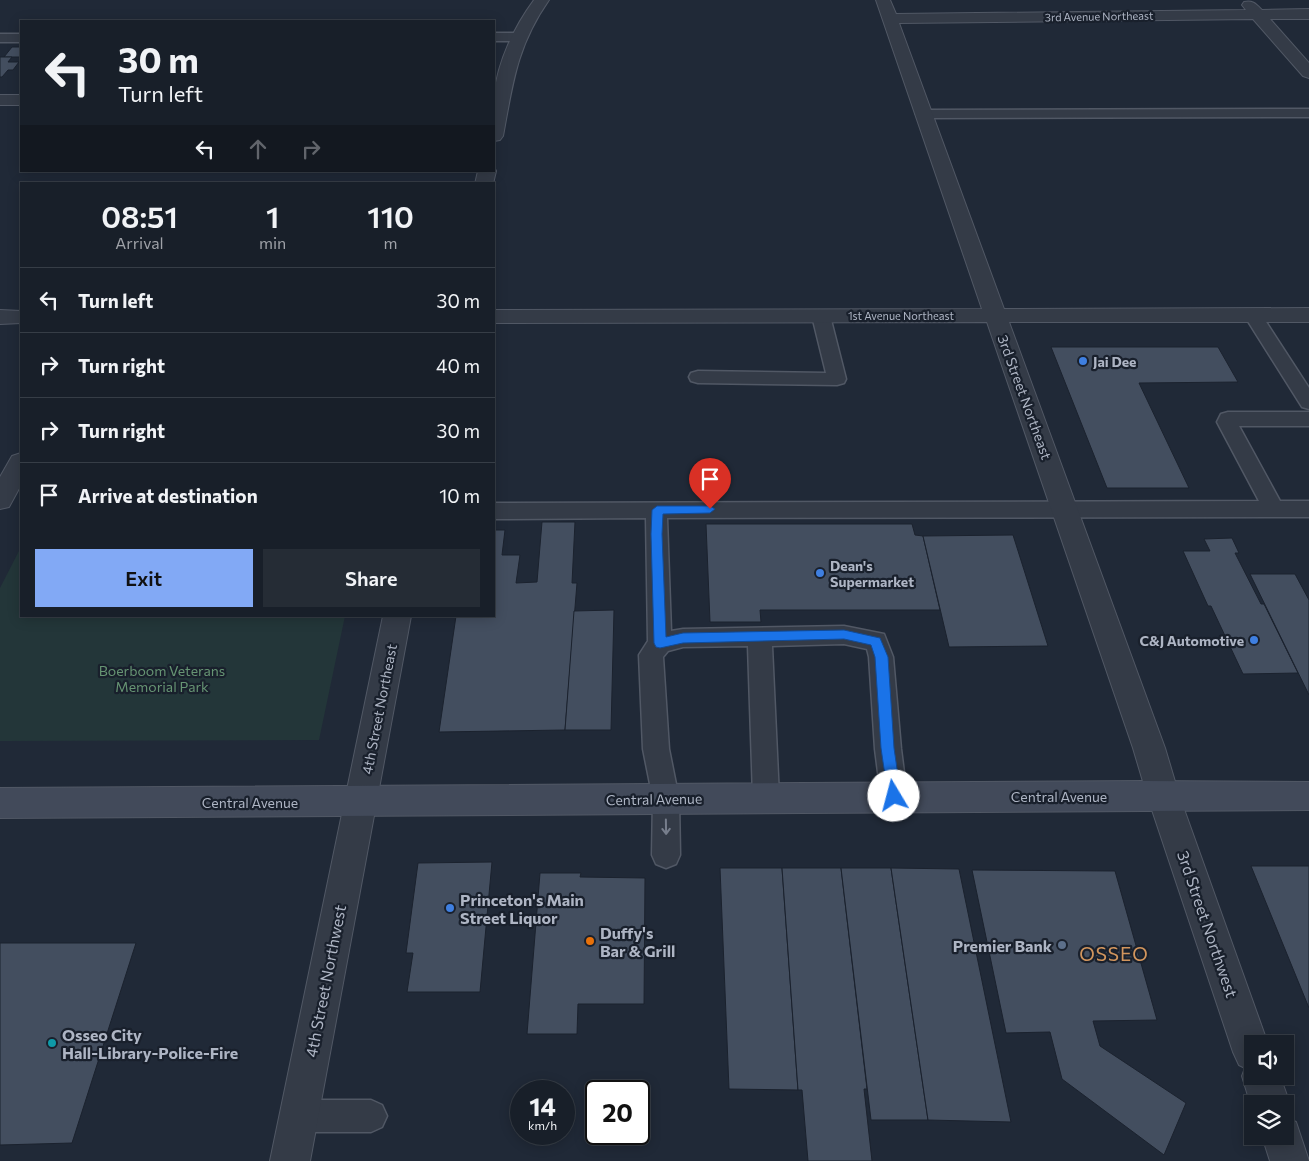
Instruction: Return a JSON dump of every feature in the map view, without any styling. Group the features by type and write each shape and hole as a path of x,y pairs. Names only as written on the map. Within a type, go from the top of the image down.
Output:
{"street":[{"path":"495,127 498,100 518,37 542,0"},
{"path":"1245,0 1309,74"},
{"name":"3rd Avenue Northeast","path":"886,10 1309,14"},
{"name":"3rd Street Northeast","path":"886,10 1065,508 1149,748 1163,795"},
{"path":"0,100 20,100"},
{"name":"1st Avenue Northeast","path":"495,318 996,314 1309,315"},
{"path":"0,317 20,317"},
{"path":"0,500 20,464"},
{"name":"4th Street Northeast","path":"360,802 397,617"},
{"name":"3rd Street Northwest","path":"1163,795 1246,1035"},
{"name":"Central Avenue","path":"0,803 360,802 894,796 1309,796"},
{"name":"4th Street Northwest","path":"290,1161 360,802"},
{"path":"1285,1145 1290,1161"}],"lane":[{"path":"495,37 518,37"},
{"path":"0,38 20,38"},
{"path":"923,114 1309,113"},
{"path":"1253,315 1309,402"},
{"path":"698,377 837,379 821,316"},
{"path":"1274,509 1227,422 1228,419 1309,418"},
{"path":"495,511 1065,508 1309,509"},
{"path":"657,510 656,534 660,643 651,655 656,748 666,798 666,855"},
{"path":"660,643 683,638 760,638 844,634 876,641 882,657 888,748 894,796"},
{"path":"760,638 766,798"},
{"path":"299,1116 370,1116"}],"green space":[{"name":"Boerboom Veterans Memorial Park","path":"20,549 20,617 345,617 319,740 0,741 0,588"}],"building":[{"path":"12,47 20,47 20,57 4,57"},
{"path":"0,57 12,57 8,62 19,62 13,70 8,70 2,77 0,77"},
{"path":"1051,347 1218,347 1238,382 1139,383 1189,488 1107,488"},
{"path":"542,522 575,522 572,583 577,583 565,730 439,732 456,617 495,617 495,530 505,530 502,555 520,555 516,583 537,582"},
{"name":"Dean's Supermarket","path":"706,524 912,524 915,535 923,536 940,610 760,610 761,622 710,622"},
{"path":"1013,535 1048,646 949,647 923,536"},
{"name":"C&J Automotive","path":"1232,538 1239,553 1235,553 1261,604 1264,604 1298,673 1243,674 1211,606 1208,606 1183,551 1210,551 1204,539"},
{"path":"1250,574 1295,574 1309,600 1309,695"},
{"path":"614,610 611,730 565,730 574,611"},
{"name":"Princeton's Main Street Liquor","path":"492,862 480,992 407,992 413,953 406,953 418,863"},
{"path":"1251,866 1309,866 1309,1008"},
{"path":"720,868 782,868 798,1090 729,1089"},
{"path":"782,868 841,868 867,1089 864,1089 872,1161 808,1161 802,1090 798,1090"},
{"path":"841,868 891,868 928,1120 871,1120"},
{"path":"891,868 959,869 1011,1122 928,1120"},
{"name":"Premier Bank","path":"972,870 1115,871 1157,1020 1093,1021 1100,1046 1186,1103 1164,1155 1062,1079 1050,1032 1006,1033"},
{"name":"Duffy's Bar & Grill","path":"540,873 581,873 580,877 645,878 644,1004 578,1004 577,1034 527,1034"},
{"name":"Osseo City Hall-Library-Police-Fire","path":"0,943 136,943 72,1143 0,1145"}],"place":[{"name":"Jai Dee","path":"1083,361"},
{"name":"Dean's Supermarket","path":"820,573"},
{"name":"C&J Automotive","path":"1254,640"},
{"name":"Princeton's Main Street Liquor","path":"450,908"},
{"name":"Duffy's Bar & Grill","path":"590,941"},
{"name":"Premier Bank","path":"1062,945"},
{"name":"Osseo City Hall-Library-Police-Fire","path":"52,1043"}],"district":[{"name":"OSSEO","path":"1114,953"}],"route":[{"path":"710,509 657,510 656,534 660,643 683,638 760,638 844,634 876,641 882,657 888,748 894,796"}]}
